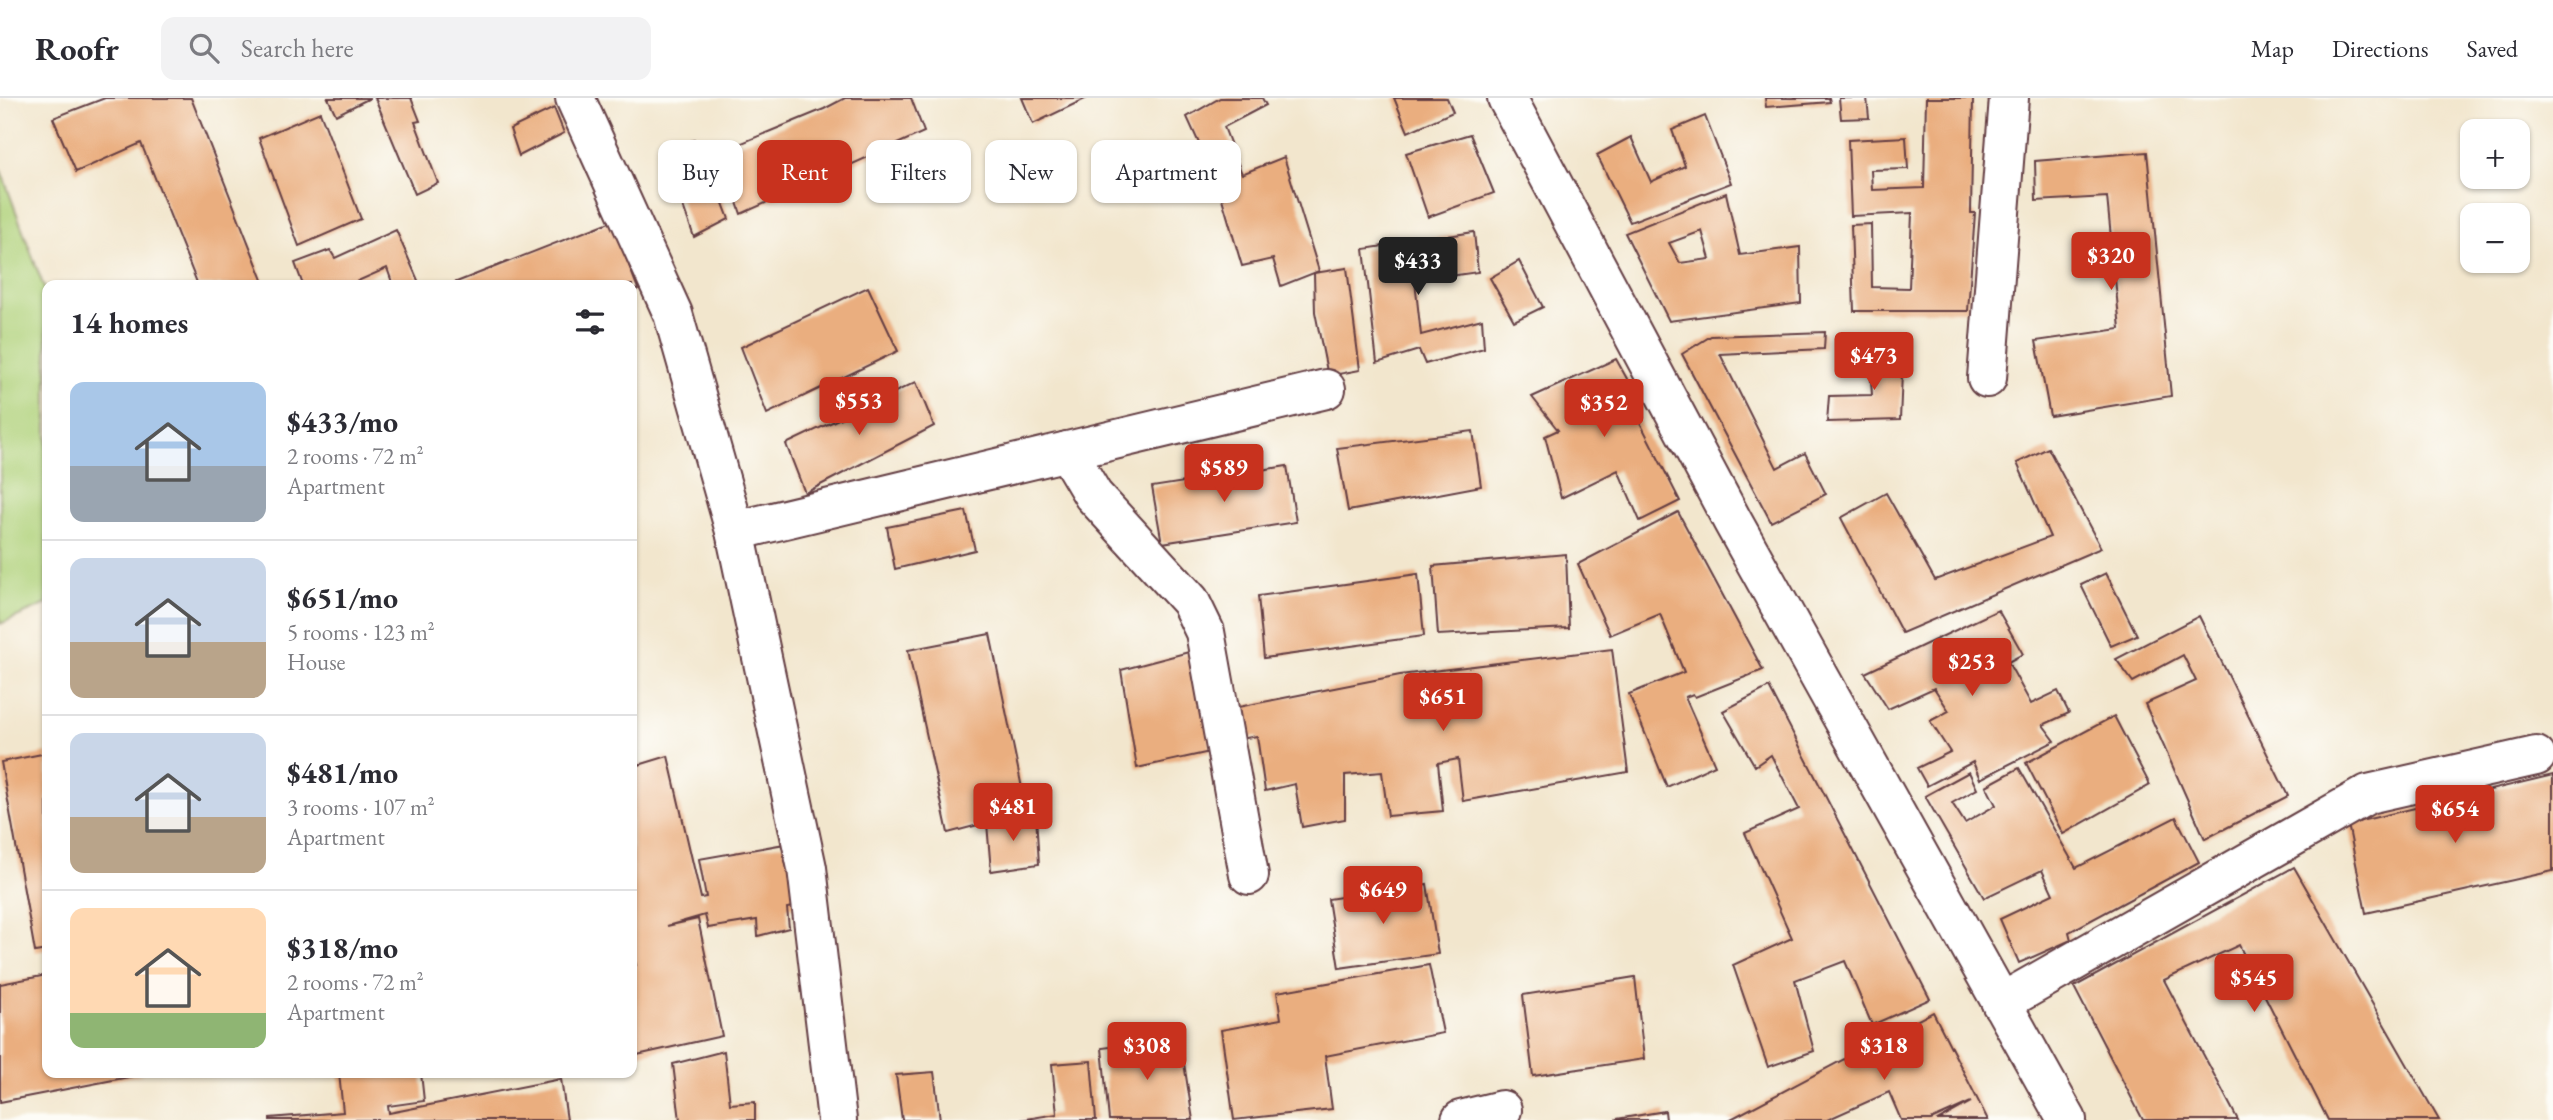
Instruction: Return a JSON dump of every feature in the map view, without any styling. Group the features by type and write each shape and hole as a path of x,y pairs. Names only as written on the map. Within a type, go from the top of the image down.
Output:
{"street":[{"path":"575,98 673,314 735,531 807,868 837,1120"},
{"path":"1507,98 1732,523 2067,1120"},
{"path":"1987,378 2009,98"},
{"path":"735,531 1326,389"},
{"path":"1067,452 1093,495 1190,601 1205,632 1249,875"},
{"path":"2001,1003 2368,794 2536,756"},
{"path":"1461,1120 1502,1110"}],"green space":[{"path":"0,168 42,282 42,606 0,624"}],"building":[{"path":"105,98 191,98 263,280 196,280 141,143 76,172 53,118"},
{"path":"328,98 370,98 336,115"},
{"path":"375,98 411,98 420,121 415,122 438,183 415,194"},
{"path":"845,98 911,98 924,132 906,140 866,140 866,158 852,164 852,140 757,140 757,203 766,203 741,214 737,203 743,203 743,142"},
{"path":"1022,98 1087,98 1033,124"},
{"path":"1220,98 1262,98 1266,105 1224,127 1229,140 1197,140 1187,117"},
{"path":"1394,98 1447,98 1453,112 1408,132"},
{"path":"1765,98 1829,98 1830,102 1766,107"},
{"path":"1839,98 1867,98 1869,118 1841,119"},
{"path":"1926,98 1973,98 1971,213 1975,213 1968,311 1854,311 1851,225 1871,224 1872,287 1909,288 1912,213 1851,216 1848,140 1906,137 1908,169 1871,170 1872,190 1924,188"},
{"path":"554,108 564,133 519,156 510,129"},
{"path":"320,112 361,219 299,246 259,138"},
{"path":"1705,116 1731,183 1630,222 1597,155 1631,137 1651,182 1685,166 1672,130"},
{"path":"1470,134 1494,193 1428,217 1406,153"},
{"path":"2147,152 2171,396 2050,416 2036,341 2120,329 2107,197 2036,201 2035,161"},
{"path":"1284,157 1319,271 1281,286 1273,259 1242,266 1223,203 1241,203 1241,171 1242,174"},
{"path":"1726,193 1740,255 1800,247 1801,303 1669,321 1625,233","holes":["1702,231 1710,259 1680,263 1669,243"]},
{"path":"682,203 723,203 729,219 694,237"},
{"path":"612,221 635,280 462,280"},
{"path":"396,230 418,280 391,280 387,268 360,280 301,280 295,263 330,250 335,258"},
{"path":"1474,232 1478,272 1415,281 1421,335 1482,319 1484,348 1425,364 1419,350 1377,363 1364,249"},
{"path":"1519,261 1543,307 1514,321 1490,278"},
{"path":"1347,268 1360,370 1328,376 1315,312 1314,273"},
{"path":"868,287 898,351 767,414 741,347"},
{"path":"1825,332 1824,349 1720,354 1777,468 1805,453 1826,494 1771,522 1682,354 1711,336"},
{"path":"1903,349 1900,420 1827,422 1829,396 1872,395 1869,351"},
{"path":"1616,359 1636,395 1628,399 1680,501 1640,521 1618,470 1561,498 1545,436 1558,430 1532,397"},
{"path":"916,382 934,426 805,493 786,444"},
{"path":"1473,431 1481,486 1348,511 1337,448"},
{"path":"2048,448 2101,548 1902,633 1841,518 1886,493 1935,580 2050,537 2017,463"},
{"path":"1287,466 1296,522 1162,543 1152,487"},
{"path":"966,511 975,550 895,569 887,527"},
{"path":"1678,512 1763,670 1695,697 1693,694 1685,697 1715,765 1667,787 1629,694 1684,672 1660,614 1610,635 1578,564"},
{"path":"1566,554 1569,628 1438,635 1433,566"},
{"path":"2106,573 2137,635 2111,646 2081,585"},
{"path":"1418,574 1424,636 1264,658 1258,596"},
{"path":"1998,610 2023,654 2008,662 2031,704 2058,691 2069,713 2043,725 2055,741 1980,779 1973,762 1927,786 1917,768 1950,752 1930,721 1949,711 1934,688 1888,709 1865,673"},
{"path":"2199,616 2288,796 2205,839 2145,704 2196,681 2183,655 2133,682 2116,659"},
{"path":"990,634 1027,812 948,833 908,650"},
{"path":"1200,649 1210,752 1137,768 1121,670"},
{"path":"1612,649 1628,772 1463,801 1458,759 1438,763 1443,811 1388,816 1382,772 1345,775 1345,819 1302,827 1295,784 1265,791 1257,736 1230,741 1228,709 1400,675"},
{"path":"1769,687 1930,999 1872,1025 1845,961 1795,980 1814,1051 1768,1067 1733,965 1792,938 1745,833 1799,809 1771,755 1755,766 1723,711"},
{"path":"2114,716 2150,785 2063,834 2026,763"},
{"path":"42,754 42,951 35,952 1,762"},
{"path":"668,756 701,898 706,897 699,859 796,842 807,905 787,908 789,928 758,936 757,920 708,928 705,915 667,926 698,919 722,1036 637,1055 637,765"},
{"path":"2019,768 2076,868 2176,817 2199,862 2069,932 2071,940 2019,963 2000,919 2053,894 2042,870 1984,898 1925,796 1969,772 1977,789 1952,803 1965,823 1996,805 1986,786"},
{"path":"2553,775 2553,871 2366,913 2348,824"},
{"path":"1036,816 1039,864 991,871 987,823"},
{"path":"2294,867 2439,1120 2328,1120 2239,945 2164,980 2238,1120 2143,1120 2074,987"},
{"path":"1427,884 1438,954 1339,968 1328,899"},
{"path":"1429,965 1443,1033 1325,1056 1332,1109 1234,1120 1221,1030 1281,1019 1277,992"},
{"path":"42,976 42,1078 123,1078 0,1102 0,984"},
{"path":"1635,977 1644,1059 1533,1076 1523,995"},
{"path":"1933,1012 1988,1120 1939,1120 1971,1102 1931,1120 1901,1120 1889,1092 1827,1120 1729,1120"},
{"path":"1180,1038 1193,1120 1109,1120 1102,1048"},
{"path":"724,1051 730,1104 755,1102 755,1120 680,1120 673,1064"},
{"path":"1091,1061 1096,1120 1020,1120 1057,1114 1052,1064"},
{"path":"934,1072 940,1120 902,1120 896,1075"},
{"path":"340,1078 422,1078 424,1101 388,1106 389,1113 561,1079 567,1120 270,1120 343,1112"},
{"path":"1665,1111 1666,1120 1617,1119"}]}
